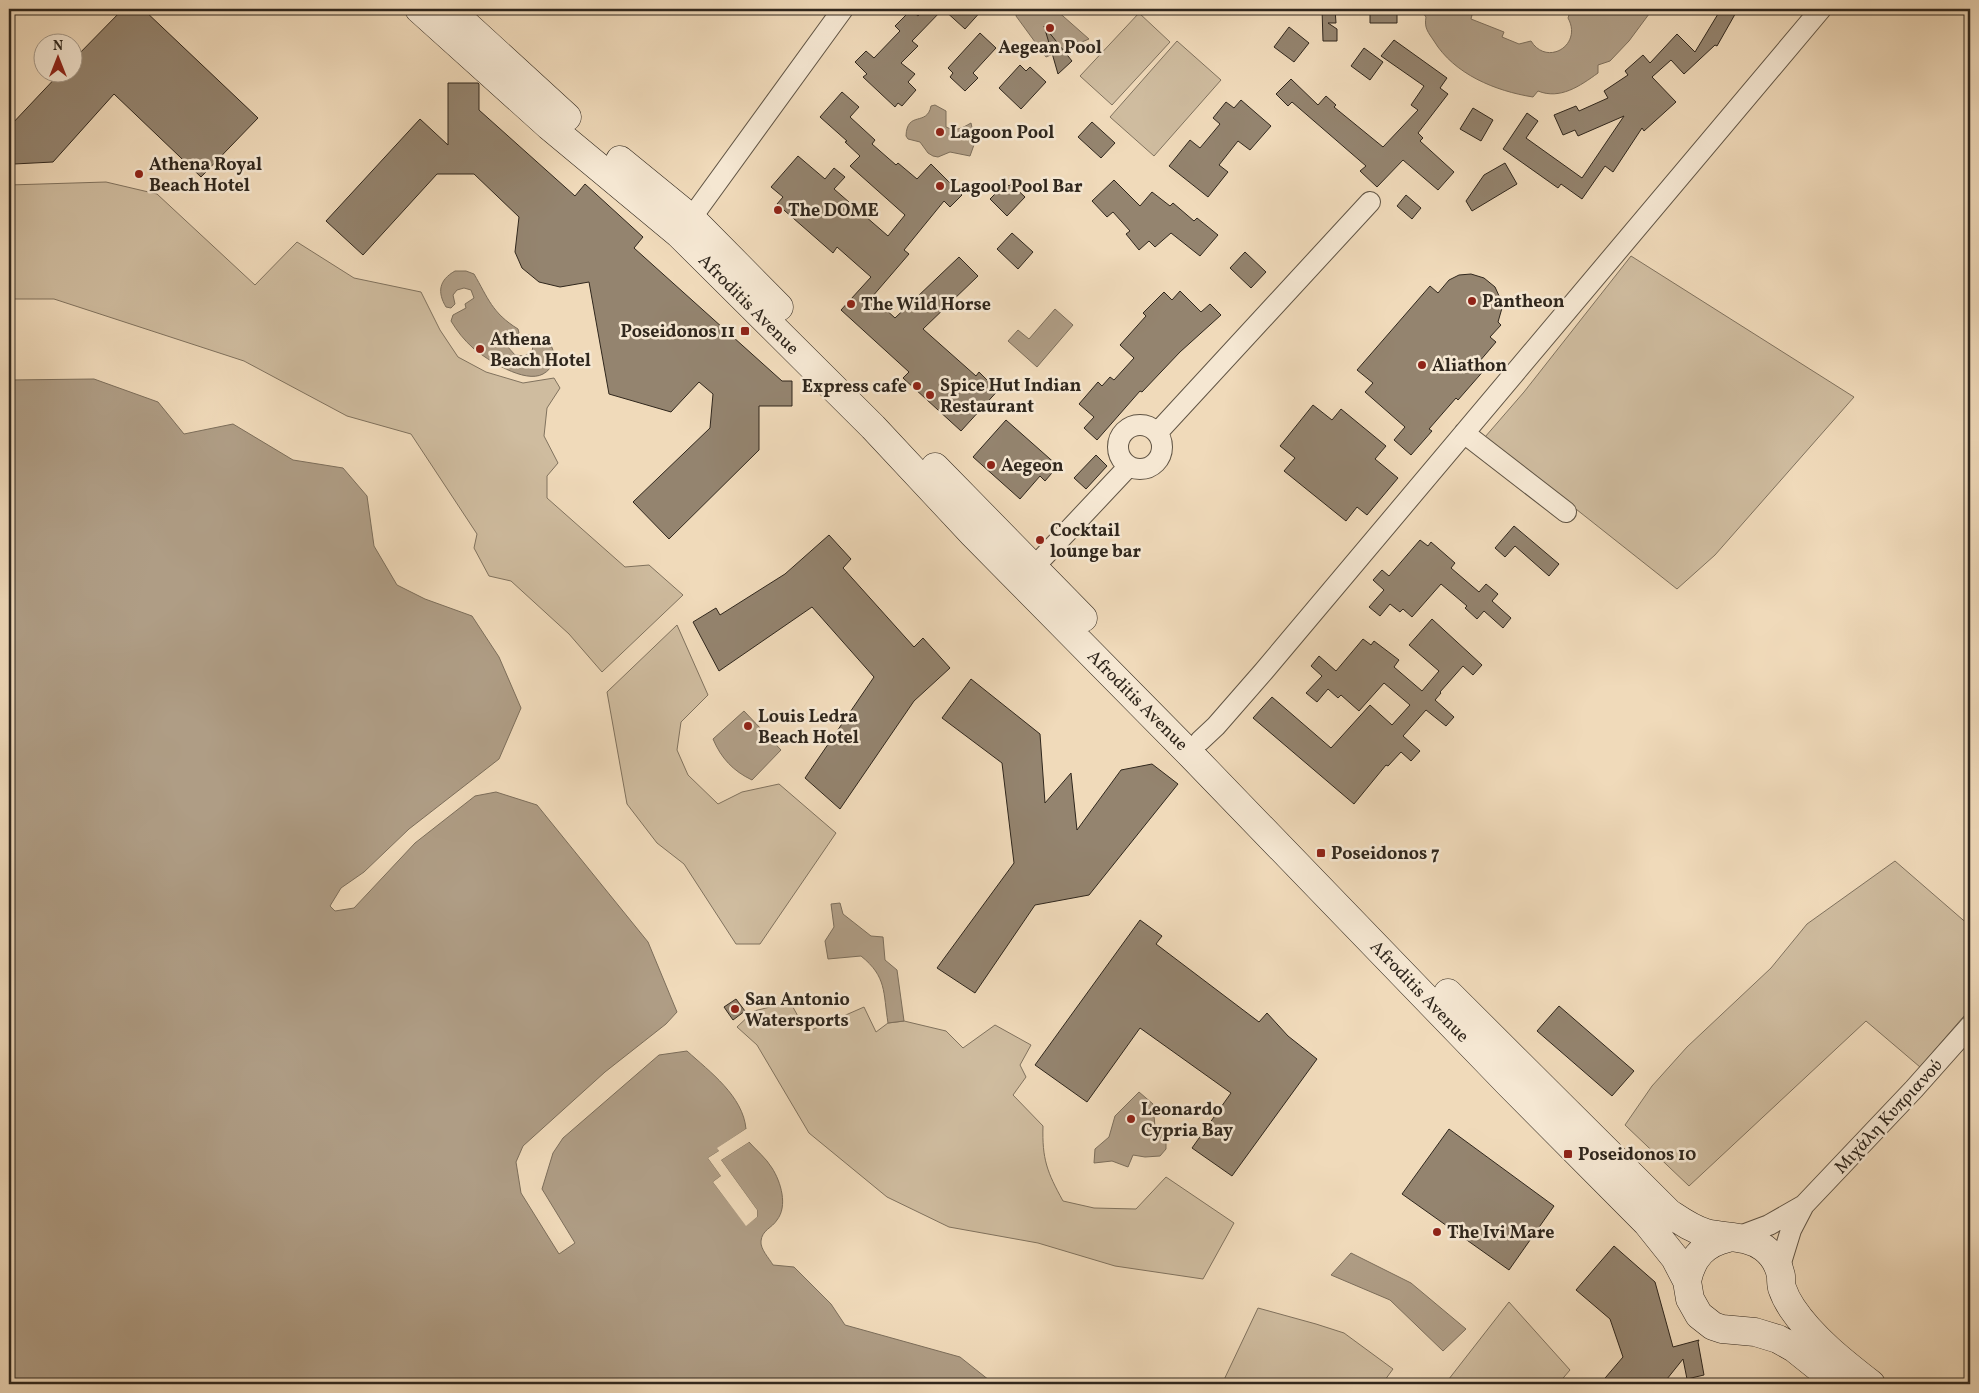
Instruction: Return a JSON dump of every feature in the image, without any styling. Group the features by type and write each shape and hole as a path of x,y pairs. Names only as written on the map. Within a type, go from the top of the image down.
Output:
{"main road":[{"name":"Afroditis Avenue","path":"419,9 549,126 685,226 973,534 1192,756 1509,1084 1636,1211 1668,1248 1688,1281 1688,1290 1693,1307 1706,1321 1722,1329 1755,1332 1778,1339 1794,1348 1838,1384"},
{"name":"Afroditis Avenue","path":"449,9 685,226 883,415 1034,567 1200,741 1462,1007 1669,1212 1691,1227 1706,1233 1755,1242 1770,1253 1792,1308 1814,1335 1872,1384"},
{"path":"1688,1281 1692,1263 1704,1249 1711,1244 1733,1238"},
{"path":"1740,1331 1758,1325 1772,1313 1780,1296 1780,1278"}],"street":[{"path":"685,226 843,9"},
{"path":"1200,741 1216,726 1258,678 1821,9"},
{"path":"1157,433 1370,202"},
{"path":"1141,425 1154,429 1157,433 1162,446 1159,459 1149,467 1136,469 1129,466 1121,458 1119,451 1120,438 1123,433 1135,426 1141,425"},
{"path":"1464,433 1566,512"},
{"path":"1034,567 1129,466"},
{"name":"Μιχάλη Κυπριανού","path":"1780,1278 1791,1230 1804,1205 1914,1089 1970,1026"},
{"name":"Μιχάλη Κυπριανού","path":"1733,1238 1769,1225 1804,1205"}],"shaded area":[{"name":"Aegean Pool","path":"1017,9 1055,9 1089,39 1046,57 1016,16"},
{"path":"1417,9 1458,9 1472,15 1471,19 1504,32 1502,37 1519,44 1531,41 1538,49 1546,52 1554,52 1567,44 1571,37 1568,18 1571,9 1652,10 1629,41 1610,61 1598,65 1598,73 1577,87 1562,93 1554,94 1538,91 1533,97 1490,85 1464,72 1442,53 1427,30 1426,17 1423,13 1418,13"},
{"path":"1139,13 1170,42 1112,105 1080,76"},
{"path":"1177,41 1221,80 1154,156 1110,117"},
{"name":"Lagoon Pool","path":"935,105 946,111 946,127 956,129 971,123 975,142 970,156 950,152 938,157 933,156 928,153 920,142 908,139 906,136 907,128 910,123 926,116 931,106"},
{"path":"106,182 157,194 255,285 297,242 354,278 421,292 440,330 458,357 486,372 523,383 554,378 560,388 547,408 544,436 558,463 547,476 547,498 625,567 649,565 683,595 602,672 569,634 511,581 489,576 474,548 477,534 411,434 347,416 244,361 54,299 9,299 9,185"},
{"path":"1631,256 1854,397 1715,555 1677,589 1485,437 1524,392"},
{"path":"455,271 466,271 474,274 496,311 518,329 519,333 508,337 507,346 515,355 524,356 532,352 533,345 527,335 543,337 548,342 554,355 550,369 543,374 526,376 487,359 467,342 451,321 453,315 466,308 465,304 474,298 471,290 464,288 457,290 453,295 455,304 451,308 446,307 441,296 443,282"},
{"path":"1055,309 1073,325 1037,367 1008,341 1018,330 1029,339"},
{"path":"94,379 158,402 184,434 233,424 293,460 343,468 367,496 374,546 397,585 425,599 472,616 499,657 521,708 499,759 409,829 364,872 341,888 330,906 335,911 354,908 415,843 475,796 496,792 537,805 648,942 677,1012 666,1024 605,1072 523,1146 516,1162 521,1193 559,1254 575,1243 542,1189 553,1153 563,1138 659,1055 687,1051 715,1076 732,1095 744,1117 746,1129 718,1148 719,1151 708,1158 721,1176 713,1182 746,1225 757,1217 757,1210 721,1160 749,1142 770,1164 778,1180 783,1201 782,1208 777,1220 763,1234 761,1241 763,1250 773,1265 794,1267 831,1304 845,1325 960,1357 994,1384 9,1384 9,380"},
{"path":"677,625 708,695 681,722 677,750 688,775 718,804 742,792 779,784 836,833 760,944 736,944 684,864 657,843 627,804 607,692"},
{"path":"744,711 781,750 752,780 728,763 713,739"},
{"path":"1895,861 1970,926 1970,1009 1920,1067 1866,1021 1689,1186 1625,1125 1652,1086 1687,1047 1771,968 1807,924"},
{"path":"840,903 843,914 871,936 883,937 885,960 897,970 904,1021 888,1023 880,978 861,956 828,959 825,941 834,927 831,904"},
{"path":"790,1002 807,1032 864,1007 876,1032 888,1023 904,1021 946,1031 963,1048 995,1025 1031,1045 1020,1065 1026,1077 1013,1095 1043,1126 1043,1148 1047,1165 1063,1201 1094,1208 1136,1209 1166,1177 1234,1223 1203,1279 1115,1266 1038,1243 949,1227 887,1197 809,1133 757,1045 737,1027 754,1011"},
{"path":"1139,1092 1153,1104 1155,1127 1166,1136 1166,1149 1160,1156 1145,1157 1133,1155 1128,1167 1112,1161 1094,1163 1095,1149 1109,1137 1115,1116"},
{"path":"1351,1253 1411,1283 1466,1329 1443,1351 1390,1300 1331,1275"},
{"path":"1509,1302 1570,1370 1558,1384 1445,1384"},
{"path":"1258,1308 1344,1333 1393,1369 1382,1384 1222,1384"}],"pier":[{"path":"746,1129 747,1132 721,1149 721,1153 712,1159 723,1175 716,1183 746,1222 755,1215 755,1211 718,1160 748,1139 749,1142 721,1160 757,1210 757,1217 746,1226 713,1182 721,1176 708,1158 719,1151 717,1148"}],"building":[{"path":"123,9 143,9 258,118 201,177 114,94 53,162 14,164 10,126 52,82 82,82 82,51"},
{"path":"925,9 943,9 912,41 918,46 901,63 915,74 908,82 916,90 902,106 898,103 895,107 863,77 867,74 855,62 866,51 874,58 900,31 895,26 911,10 918,16"},
{"path":"943,9 983,9 965,29"},
{"path":"1322,9 1335,9 1336,23 1328,23 1337,29 1337,41 1323,41"},
{"path":"1370,9 1397,9 1397,23 1370,23"},
{"path":"1721,9 1738,9 1717,46 1715,45 1684,74 1671,60 1652,77 1676,102 1644,131 1642,128 1613,172 1605,166 1582,199 1561,184 1558,188 1503,149 1527,113 1538,121 1526,138 1582,178 1624,116 1578,136 1575,130 1563,135 1554,115 1576,106 1579,111 1608,98 1604,91 1628,75 1625,71 1643,55 1650,63 1677,34 1695,52"},
{"path":"1044,26 1072,61 1058,74 1054,60"},
{"path":"1289,27 1309,43 1294,62 1274,47"},
{"path":"980,33 996,48 973,73 978,78 965,91 950,77 953,73 948,68"},
{"path":"1394,40 1447,78 1440,88 1448,94 1418,133 1423,138 1420,141 1454,172 1438,190 1403,160 1377,187 1360,171 1366,166 1292,102 1288,106 1276,94 1291,79 1318,105 1326,96 1336,105 1334,107 1383,147 1418,110 1411,105 1424,86 1381,56"},
{"path":"1364,48 1383,62 1370,80 1351,66"},
{"path":"1020,65 1026,71 1030,67 1046,82 1021,109 999,88"},
{"path":"448,83 478,83 479,110 575,196 585,184 643,237 634,248 782,381 792,381 792,406 759,406 759,450 669,539 633,502 710,428 713,394 699,382 671,412 609,394 589,282 560,287 539,282 522,268 515,252 519,217 474,174 437,174 363,255 326,221 420,119 448,145"},
{"path":"842,92 859,107 850,117 875,140 872,144 896,165 898,163 917,179 931,164 962,195 950,207 944,201 904,250 909,254 872,297 895,318 959,257 978,276 923,329 976,376 979,372 987,380 991,376 1002,386 961,431 903,378 909,372 841,310 871,277 837,247 833,253 777,204 783,197 771,187 798,156 825,179 834,168 845,177 834,189 888,236 905,215 850,166 860,156 845,142 847,141 820,117"},
{"path":"1241,100 1271,126 1250,150 1238,141 1219,165 1228,172 1208,197 1169,166 1190,140 1200,148 1220,124 1213,118 1226,102 1234,108"},
{"path":"1473,108 1493,120 1481,141 1460,129"},
{"path":"1092,122 1115,143 1101,158 1078,137"},
{"path":"1505,163 1517,184 1472,211 1466,201 1484,175"},
{"path":"1114,180 1140,206 1152,192 1170,206 1173,203 1194,221 1197,218 1218,235 1200,256 1171,233 1155,247 1149,241 1139,250 1126,234 1130,231 1113,212 1107,217 1092,201"},
{"path":"1006,183 1009,186 1011,184 1025,197 1007,216 990,199"},
{"path":"1406,195 1421,208 1412,219 1397,206"},
{"path":"1012,233 1033,252 1018,269 997,249"},
{"path":"1245,252 1266,272 1251,288 1230,268"},
{"name":"Aliathon","path":"1471,274 1484,278 1495,287 1500,298 1502,308 1498,322 1501,325 1490,337 1496,342 1479,362 1486,368 1429,429 1432,431 1411,455 1394,440 1405,427 1365,392 1373,383 1357,370 1430,286 1438,293 1449,280 1459,275"},
{"path":"1180,291 1201,312 1210,304 1221,315 1180,352 1142,392 1140,391 1097,440 1084,428 1094,417 1079,404 1098,382 1102,386 1110,377 1114,380 1134,358 1120,345 1146,316 1143,313 1164,292 1172,300"},
{"path":"1313,405 1332,420 1341,409 1386,446 1375,459 1398,478 1367,515 1357,507 1346,521 1284,471 1295,458 1280,446"},
{"path":"1006,420 1058,466 1045,481 1040,476 1020,499 973,457"},
{"path":"1096,455 1107,466 1086,489 1074,478"},
{"path":"1514,526 1559,564 1549,576 1515,546 1505,557 1495,548"},
{"path":"829,535 851,559 843,568 914,647 923,638 950,668 914,701 840,809 805,778 874,677 812,607 719,671 693,622 716,608 720,615 785,574"},
{"path":"1420,540 1428,546 1431,542 1455,563 1451,568 1479,592 1486,584 1498,594 1492,601 1511,618 1503,628 1484,611 1477,619 1465,608 1467,606 1441,584 1412,617 1403,609 1400,612 1390,604 1380,616 1369,607 1384,590 1373,580 1382,570 1389,576"},
{"path":"1432,619 1482,665 1473,675 1463,666 1435,700 1454,717 1446,726 1426,710 1403,736 1420,751 1411,761 1401,752 1388,766 1386,765 1354,804 1253,718 1272,697 1331,748 1370,705 1392,725 1410,705 1384,683 1359,711 1341,695 1338,698 1328,689 1317,702 1306,693 1322,676 1311,666 1319,656 1336,671 1363,639 1371,645 1374,641 1399,660 1394,667 1422,691 1439,671 1409,645"},
{"path":"971,679 1040,734 1045,803 1071,773 1077,830 1121,770 1152,764 1178,784 1089,895 1035,905 975,993 937,968 1014,863 1002,763 942,718"},
{"path":"1140,920 1162,936 1156,944 1259,1022 1267,1013 1288,1036 1317,1059 1232,1176 1192,1148 1231,1093 1140,1028 1087,1102 1035,1065"},
{"name":"San Antonio Watersports","path":"736,999 745,1011 733,1020 724,1007"},
{"path":"1559,1006 1634,1071 1612,1096 1537,1031"},
{"path":"1449,1129 1554,1206 1509,1270 1402,1194"},
{"path":"1614,1246 1655,1282 1673,1347 1699,1340 1704,1375 1687,1379 1683,1359 1663,1384 1600,1384 1623,1357 1610,1319 1576,1290"}],"place":[{"name":"Aegean Pool","path":"1050,28"},
{"name":"Lagoon Pool","path":"940,132"},
{"name":"Athena Royal Beach Hotel","path":"139,174"},
{"name":"Lagool Pool Bar","path":"940,186"},
{"name":"The DOME","path":"778,210"},
{"name":"Pantheon","path":"1472,301"},
{"name":"The Wild Horse","path":"851,304"},
{"name":"Poseidonos 11","path":"745,331"},
{"name":"Athena Beach Hotel","path":"480,349"},
{"name":"Aliathon","path":"1422,365"},
{"name":"Express cafe","path":"917,386"},
{"name":"Spice Hut Indian Restaurant","path":"930,395"},
{"name":"Aegeon","path":"991,465"},
{"name":"Cocktail lounge bar","path":"1040,540"},
{"name":"Louis Ledra Beach Hotel","path":"748,726"},
{"name":"Poseidonos 7","path":"1321,853"},
{"name":"San Antonio Watersports","path":"735,1009"},
{"name":"Leonardo Cypria Bay","path":"1131,1119"},
{"name":"Poseidonos 10","path":"1568,1154"},
{"name":"The Ivi Mare","path":"1437,1232"}]}
